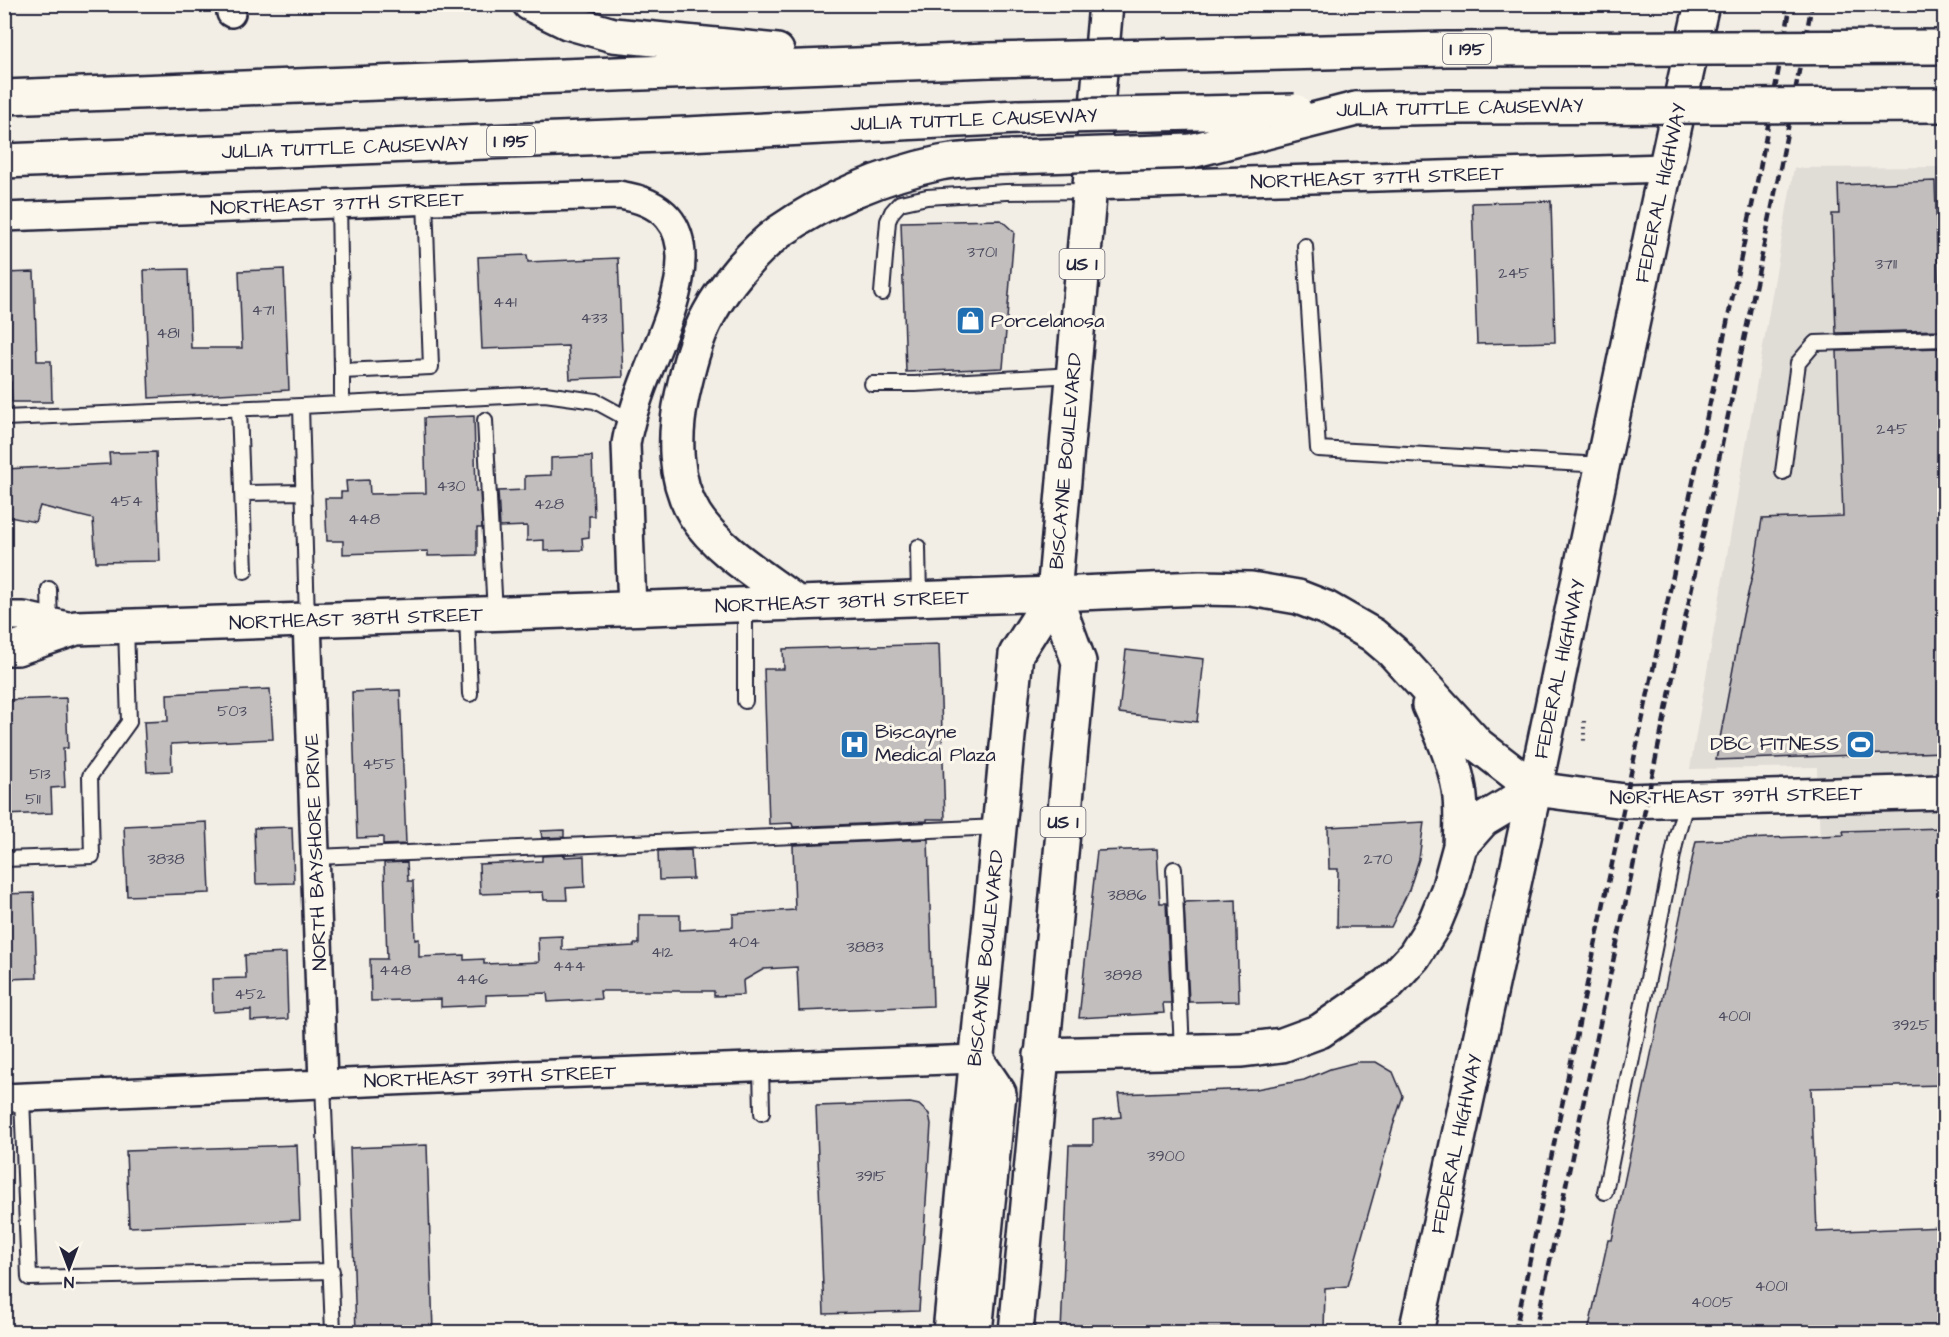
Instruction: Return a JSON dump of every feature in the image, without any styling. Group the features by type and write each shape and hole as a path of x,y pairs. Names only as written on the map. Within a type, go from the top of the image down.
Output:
{"main road":[{"path":"530,4 567,22 613,35 889,63"},
{"name":"BISCAYNE BOULEVARD","path":"1016,1332 1079,662 1054,594 1106,4"},
{"name":"FEDERAL HIGHWAY","path":"1416,1332 1535,789 1665,168 1702,4"},
{"name":"I 195","path":"4,98 990,60 1446,50 1944,47"},
{"name":"JULIA TUTTLE CAUSEWAY","path":"4,161 687,134 1018,117 1356,109 1944,105"},
{"path":"797,603 729,553 710,535 693,513 684,491 677,463 676,437 686,376 709,315 750,258 777,233 808,213 842,196 941,163 979,158 1191,151 1356,109"},
{"name":"NORTHEAST 38TH STREET","path":"4,648 17,648 59,629 1200,588 1251,589 1298,597 1326,608 1373,635 1393,652 1478,745 1535,789"},
{"name":"BISCAYNE BOULEVARD","path":"950,1332 1016,654 1054,594"},
{"path":"1041,1055 1242,1050 1282,1045 1320,1031 1388,984 1414,956 1434,924 1448,890 1460,846 1459,789 1446,743 1419,681"},
{"path":"1460,846 1484,820 1535,789"},
{"name":"NORTHEAST 39TH STREET","path":"1535,789 1625,801 1944,792"},
{"path":"975,1332 999,1093 976,1059"}],"street":[{"name":"NORTHEAST 37TH STREET","path":"1089,188 1665,168"},
{"name":"NORTHEAST 37TH STREET","path":"4,217 425,200 619,195 637,198 652,204 665,215 681,243 682,261 680,281 665,330 630,420"},
{"path":"630,420 626,444 632,609"},
{"name":"NORTHEAST 38TH STREET","path":"4,616 24,616 59,629"},
{"name":"NORTH BAYSHORE DRIVE","path":"307,620 323,1083"},
{"name":"NORTHEAST 39TH STREET","path":"13,1097 976,1059"}],"lane":[{"path":"882,293 888,221 900,203 927,197 1089,188"},
{"path":"342,370 431,368 425,200"},
{"path":"339,203 342,403"},
{"path":"1305,246 1318,449 1604,465"},
{"path":"1783,472 1798,363 1815,343 1944,339"},
{"path":"872,384 915,384 1073,375"},
{"path":"4,418 545,394 595,401 630,420"},
{"path":"301,406 307,620"},
{"path":"239,409 245,571"},
{"path":"470,694 481,614 485,420"},
{"path":"242,494 303,492"},
{"path":"918,547 919,599"},
{"path":"49,590 59,629"},
{"path":"745,605 745,701"},
{"path":"4,859 92,856 90,776 129,722 126,627"},
{"path":"1605,1192 1677,835 1687,800"},
{"path":"316,857 999,827"},
{"path":"1174,869 1182,1051"},
{"path":"761,1067 762,1113"},
{"path":"323,1083 333,1332"},
{"path":"13,1097 29,1278 332,1271"}],"path":[{"path":"1579,718 1584,720 1584,744"}],"shaded area":[{"path":"1944,167 1944,959 1825,962 1817,767 1690,769 1794,168"}],"building":[{"path":"1935,181 1940,330 1836,333 1832,214 1839,214 1838,185"},
{"path":"1551,201 1555,342 1477,344 1472,203"},
{"path":"1001,220 1014,232 1003,368 906,372 901,222"},
{"path":"527,255 528,262 618,258 623,377 570,379 568,346 482,349 478,257"},
{"path":"188,269 191,348 242,348 239,271 284,269 289,390 149,398 144,270"},
{"path":"34,272 37,361 51,361 52,402 12,402 11,382 4,382 4,273"},
{"path":"1941,348 1941,351 1944,351 1944,752 1716,760 1762,519 1843,516 1837,351"},
{"path":"474,416 476,492 480,491 482,528 477,528 477,555 428,556 428,551 343,554 343,541 327,541 325,498 341,498 341,492 347,492 346,481 369,480 370,494 426,493 424,418"},
{"path":"156,452 160,561 96,562 93,519 40,506 35,522 4,516 4,469 110,464 109,453"},
{"path":"592,456 594,516 589,516 589,537 582,538 583,550 544,551 544,540 527,541 527,526 500,527 498,491 525,490 525,476 551,475 551,458"},
{"name":"Biscayne Medical Plaza","path":"939,644 945,819 793,827 792,823 769,824 764,669 784,669 783,649"},
{"path":"1126,650 1204,659 1197,722 1119,713"},
{"path":"270,689 273,739 171,744 172,771 147,772 144,722 168,721 167,694"},
{"path":"400,690 406,844 383,845 383,837 357,838 352,692"},
{"path":"66,698 68,748 63,748 65,787 51,788 52,813 4,815 4,700"},
{"path":"207,822 210,893 127,896 124,826"},
{"path":"1424,822 1419,859 1409,890 1391,927 1337,927 1338,869 1329,869 1328,827"},
{"path":"292,827 294,883 256,884 254,828"},
{"path":"1944,828 1944,1085 1811,1088 1817,1232 1944,1227 1944,1332 1588,1332 1608,1240 1612,1240 1696,841 1844,835 1843,831"},
{"path":"564,830 564,837 542,838 541,831"},
{"path":"928,839 933,1006 799,1011 797,967 764,969 743,981 744,995 714,996 714,991 600,991 601,999 548,1002 547,993 486,995 486,1005 441,1007 441,999 371,1001 370,959 387,959 384,863 407,862 408,881 413,881 415,940 419,939 419,957 464,955 464,960 484,959 484,964 539,962 538,937 562,936 562,950 639,944 639,915 680,915 680,930 733,927 733,914 795,910 793,845"},
{"path":"1157,849 1160,903 1166,903 1171,1003 1163,1003 1164,1013 1079,1018 1097,851"},
{"path":"691,850 693,879 659,880 658,851"},
{"path":"565,855 565,857 584,856 585,887 566,888 567,900 544,900 543,892 480,894 479,864 542,861 542,856"},
{"path":"34,893 37,978 4,979 4,894"},
{"path":"1236,900 1239,1001 1189,1002 1184,902"},
{"path":"286,953 288,1019 251,1021 251,1010 213,1012 212,979 246,978 245,955"},
{"path":"1357,1062 1376,1062 1393,1072 1403,1096 1348,1286 1325,1288 1324,1332 1061,1332 1069,1145 1093,1145 1093,1120 1121,1117 1118,1094 1256,1089 1304,1080 1330,1069"},
{"path":"910,1103 919,1105 929,1114 931,1124 919,1311 824,1314 816,1106"},
{"path":"297,1145 300,1220 129,1227 126,1151"},
{"path":"427,1145 433,1332 356,1332 350,1148"}],"railway":[{"path":"1515,1332 1760,168 1791,4"},
{"path":"1535,1332 1780,169 1812,4"}],"place":[{"name":"Porcelanosa","path":"970,321"},
{"name":"Biscayne Medical Plaza","path":"854,744"},
{"name":"DBC FITNESS","path":"1860,744"}]}
